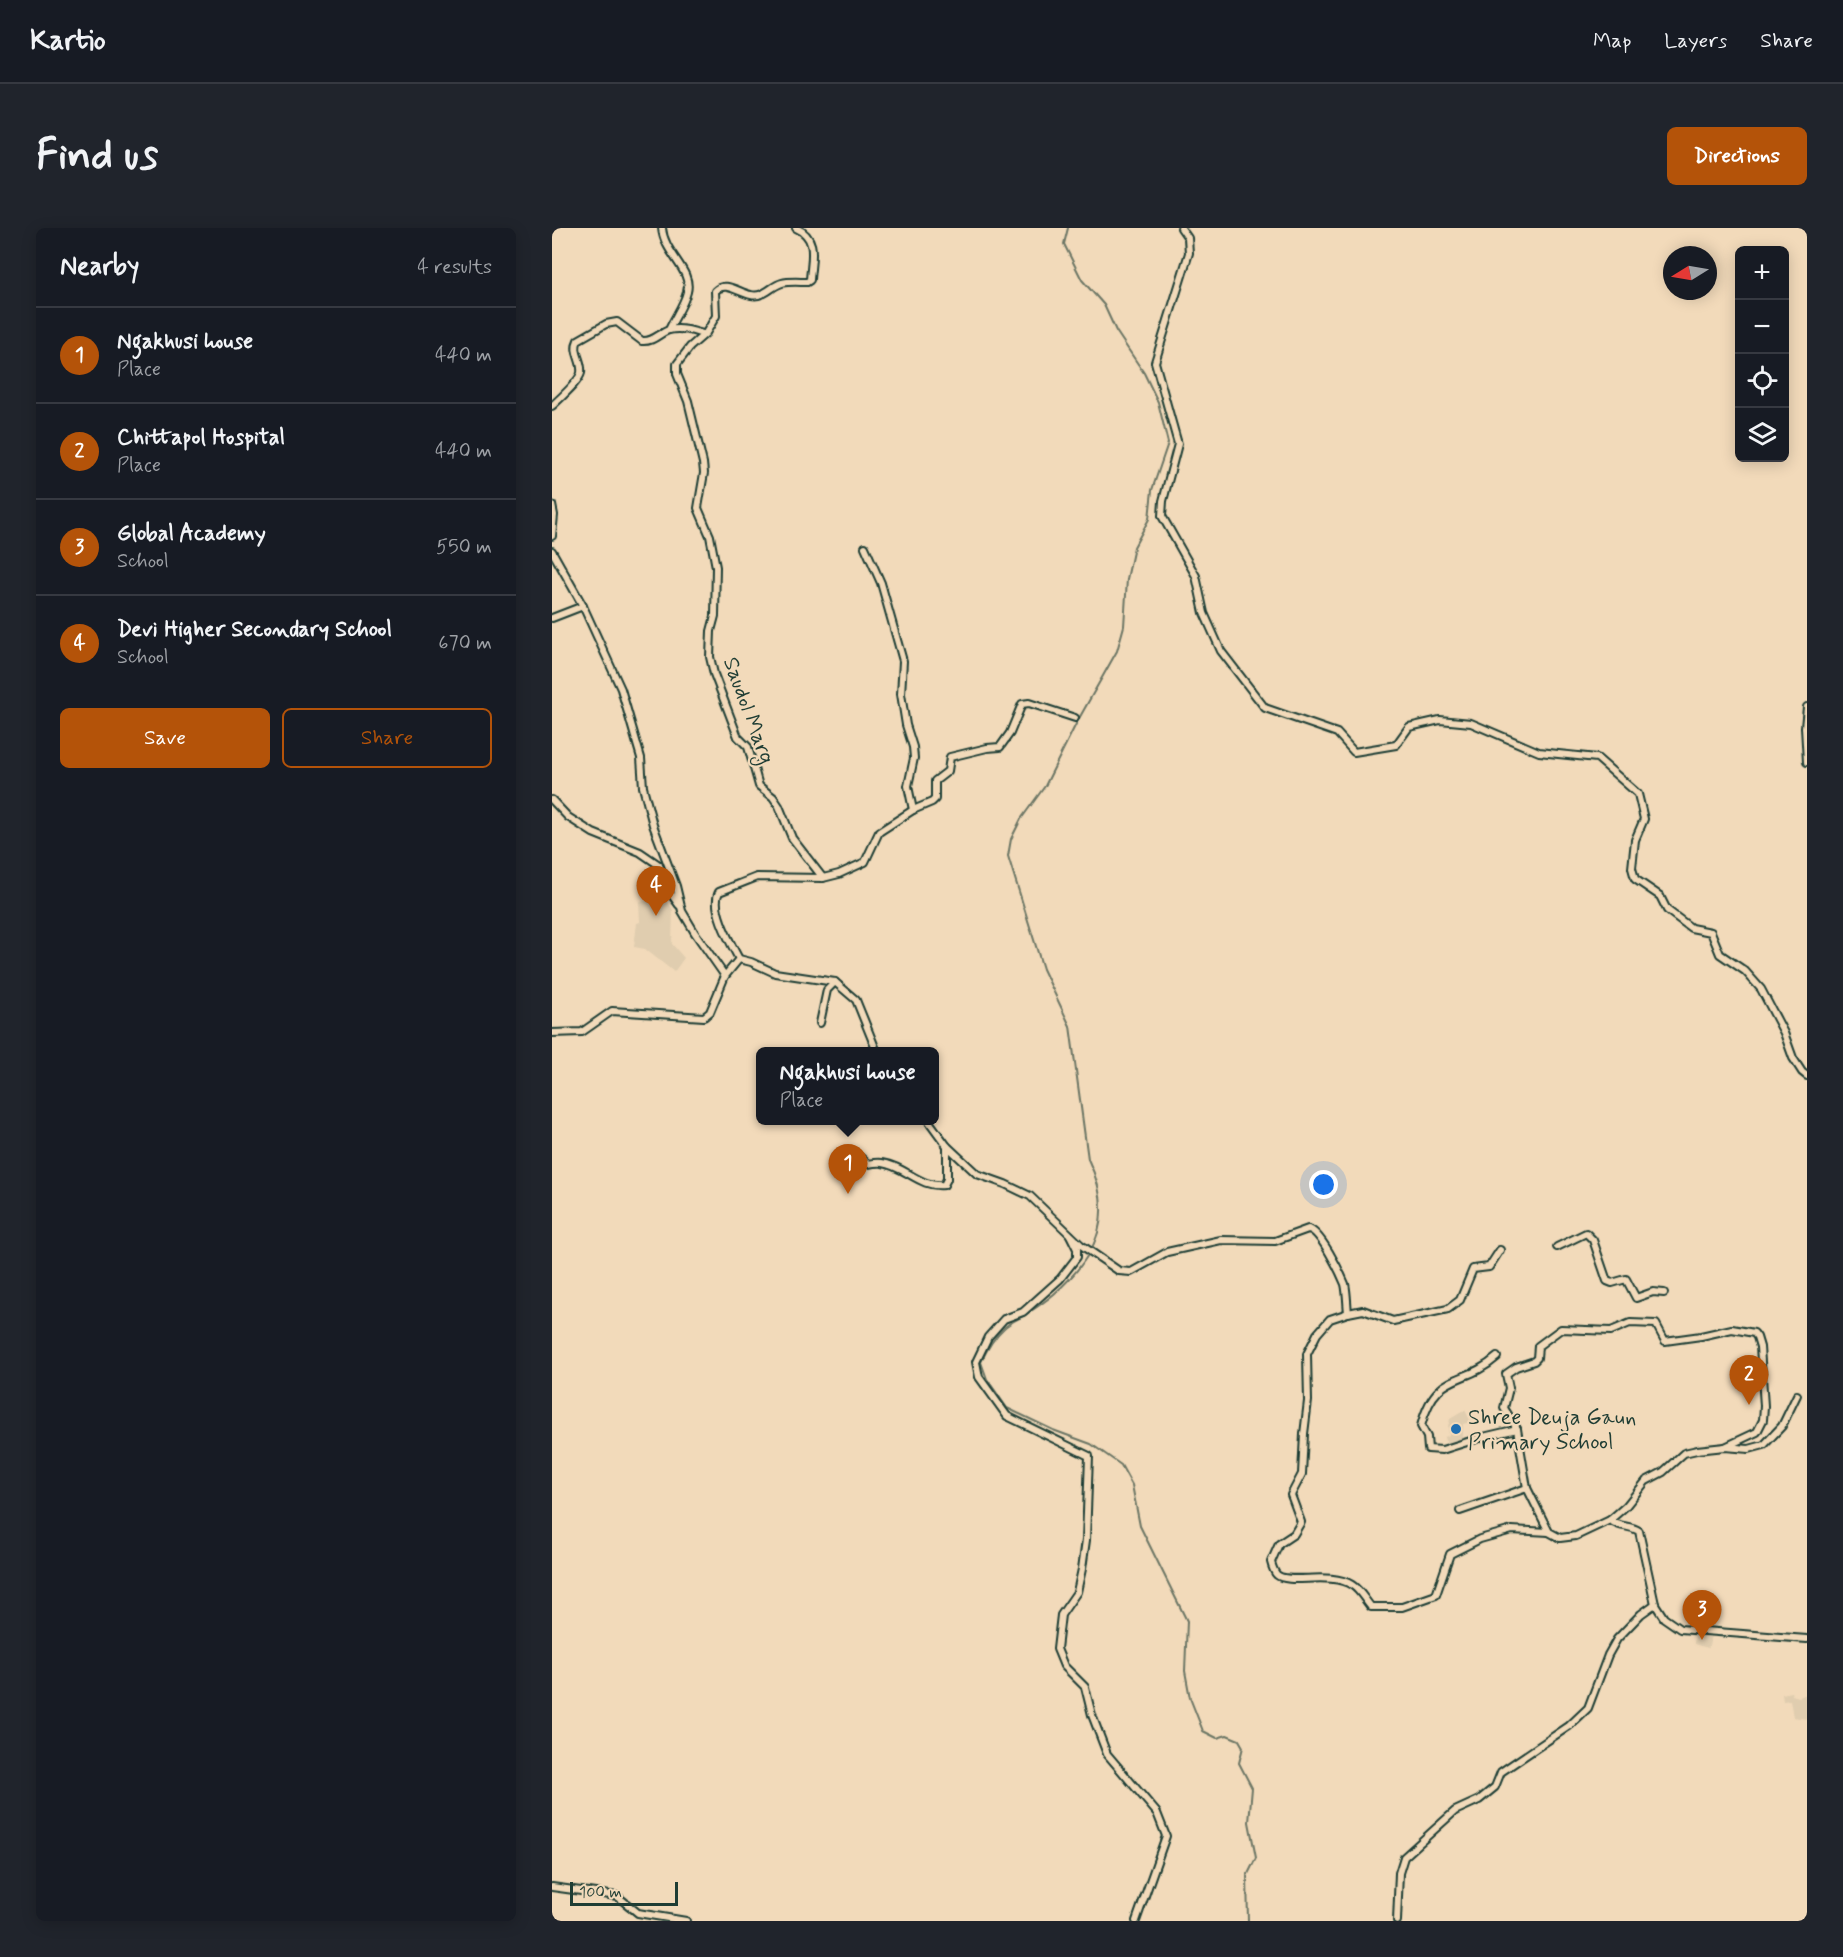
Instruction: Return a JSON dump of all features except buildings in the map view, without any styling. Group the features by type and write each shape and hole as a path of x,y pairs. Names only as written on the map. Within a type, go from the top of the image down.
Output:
{"street":[{"path":"662,228 662,237 669,252 682,267 688,280 687,292 669,330"},
{"name":"Saudol Marg","path":"796,228 806,232 813,246 810,280 783,282 763,294 756,295 721,286 716,291 716,316 703,334 683,354 677,364 677,374 688,401 703,463 704,472 698,508 710,536 716,567 712,666 738,737 748,747 759,786 773,797 792,838 823,878"},
{"path":"1181,228 1188,238 1189,253 1155,362 1178,444 1163,501 1162,516 1196,576 1204,613 1221,651 1264,708 1337,733 1354,752 1396,745 1409,727 1440,720 1471,723 1539,752 1598,758 1638,794 1644,819 1635,840 1632,868 1635,879 1660,896 1667,910 1691,928 1711,932 1720,954 1745,971 1761,988 1784,1033 1793,1058 1807,1076"},
{"path":"552,406 578,379 581,372 575,350 578,339 613,322 617,322 646,342 669,330 685,329 703,334"},
{"path":"552,505 554,515 552,536"},
{"path":"866,547 881,583 903,661 901,694 914,758 908,786 913,810"},
{"path":"552,551 583,606 621,689 641,758 643,787 653,825 676,886 682,911"},
{"path":"552,618 583,606"},
{"path":"875,1047 856,1000 835,982 775,973 739,959 724,931 716,900 718,892 757,877 823,878 839,874 865,862 879,832 935,799 935,781 948,771 951,757 1000,747 1010,733 1022,704 1029,703 1075,718"},
{"path":"1807,707 1805,727 1807,762"},
{"path":"552,800 568,817 592,833 640,852 659,865 669,891 725,976"},
{"path":"552,1033 582,1032 612,1011 704,1017 710,1012 725,976 739,959"},
{"path":"820,1023 827,990 835,982"},
{"path":"931,1125 946,1146 977,1174 1030,1196 1070,1235 1092,1253 1119,1270 1131,1272 1167,1252 1221,1240 1275,1241 1308,1228 1313,1229 1320,1236 1345,1284 1348,1313"},
{"path":"861,1158 868,1164 881,1162 893,1166 911,1177 934,1186 944,1185 947,1179 946,1146"},
{"path":"1557,1247 1586,1233 1593,1240 1607,1281 1612,1283 1626,1279 1636,1298 1653,1292 1664,1293"},
{"path":"1070,1235 1077,1250 1077,1257 1060,1279 1023,1312 1004,1319 988,1337 976,1362 979,1377 1007,1416 1089,1456 1086,1540 1082,1569 1077,1592 1061,1616 1057,1649 1064,1666 1085,1687 1092,1715 1107,1754 1157,1813 1166,1836 1136,1921"},
{"path":"1500,1250 1489,1267 1473,1269 1460,1300 1448,1309 1393,1321 1363,1310 1330,1319 1317,1334 1307,1354 1308,1401 1302,1474 1291,1495 1301,1522 1294,1534 1279,1544 1271,1562 1276,1575 1286,1579 1313,1577 1340,1579 1355,1586 1371,1607 1402,1607 1436,1595 1450,1554 1480,1539 1512,1530 1549,1532 1560,1538 1576,1536 1610,1520 1626,1506 1646,1481 1663,1472 1684,1453 1697,1449 1725,1447 1749,1449 1764,1445 1782,1426 1797,1395"},
{"path":"1549,1532 1527,1488 1516,1429 1504,1408 1509,1388 1506,1374 1516,1366 1537,1359 1538,1346 1561,1329 1611,1331 1630,1323 1656,1324 1665,1341 1732,1329 1754,1333 1757,1337 1760,1359 1763,1420 1757,1432 1725,1447"},
{"path":"1497,1357 1477,1371 1456,1378 1445,1385 1431,1398 1421,1426 1427,1437 1428,1449 1432,1451 1516,1429"},
{"path":"1460,1511 1527,1488"},
{"path":"1610,1520 1618,1526 1639,1531 1655,1604 1664,1618 1680,1629 1807,1639"},
{"path":"1397,1921 1399,1873 1404,1857 1455,1811 1479,1800 1495,1787 1501,1772 1569,1726 1588,1708 1608,1655 1617,1639 1641,1614 1655,1604"},
{"path":"552,1887 617,1896 638,1913 686,1921"}],"shaded area":[{"path":"644,873 658,875 658,887 673,910 672,944 684,958 674,972 645,949 634,947 637,923 640,922 639,902 647,901"},
{"name":"Shree Deuja Gaun Primary School","path":"1465,1410 1471,1422 1463,1424 1463,1441 1447,1445 1445,1437 1449,1435 1450,1419"},
{"path":"1695,1634 1712,1636 1708,1648 1694,1644"},
{"path":"1791,1692 1792,1695 1799,1697 1807,1694 1807,1719 1793,1717 1790,1700 1783,1701 1782,1694"}],"waterway":[{"path":"1068,228 1064,244 1082,280 1104,305 1116,331 1144,373 1158,402 1168,443 1152,490 1149,519 1134,547 1127,579 1124,626 1117,651 1077,722 1045,786 1021,819 1011,839 1008,856 1043,969 1070,1026 1088,1159 1100,1198 1101,1216 1098,1232 1092,1248 1069,1279 1045,1302 1004,1328 997,1335 981,1362 987,1379 1007,1408 1053,1430 1091,1444 1121,1465 1132,1485 1140,1526 1187,1621 1185,1671 1190,1698 1203,1731 1217,1738 1227,1735 1239,1740 1243,1747 1239,1763 1252,1788 1249,1822 1256,1858 1247,1876 1248,1921"}],"place":[{"name":"Devi Higher Secondary School","path":"656,916"},
{"name":"Ngakhusi house","path":"848,1194"},
{"name":"Chittapol Hospital","path":"1749,1405"},
{"name":"Shree Deuja Gaun Primary School","path":"1456,1429"},
{"name":"Global Academy","path":"1702,1640"}]}
